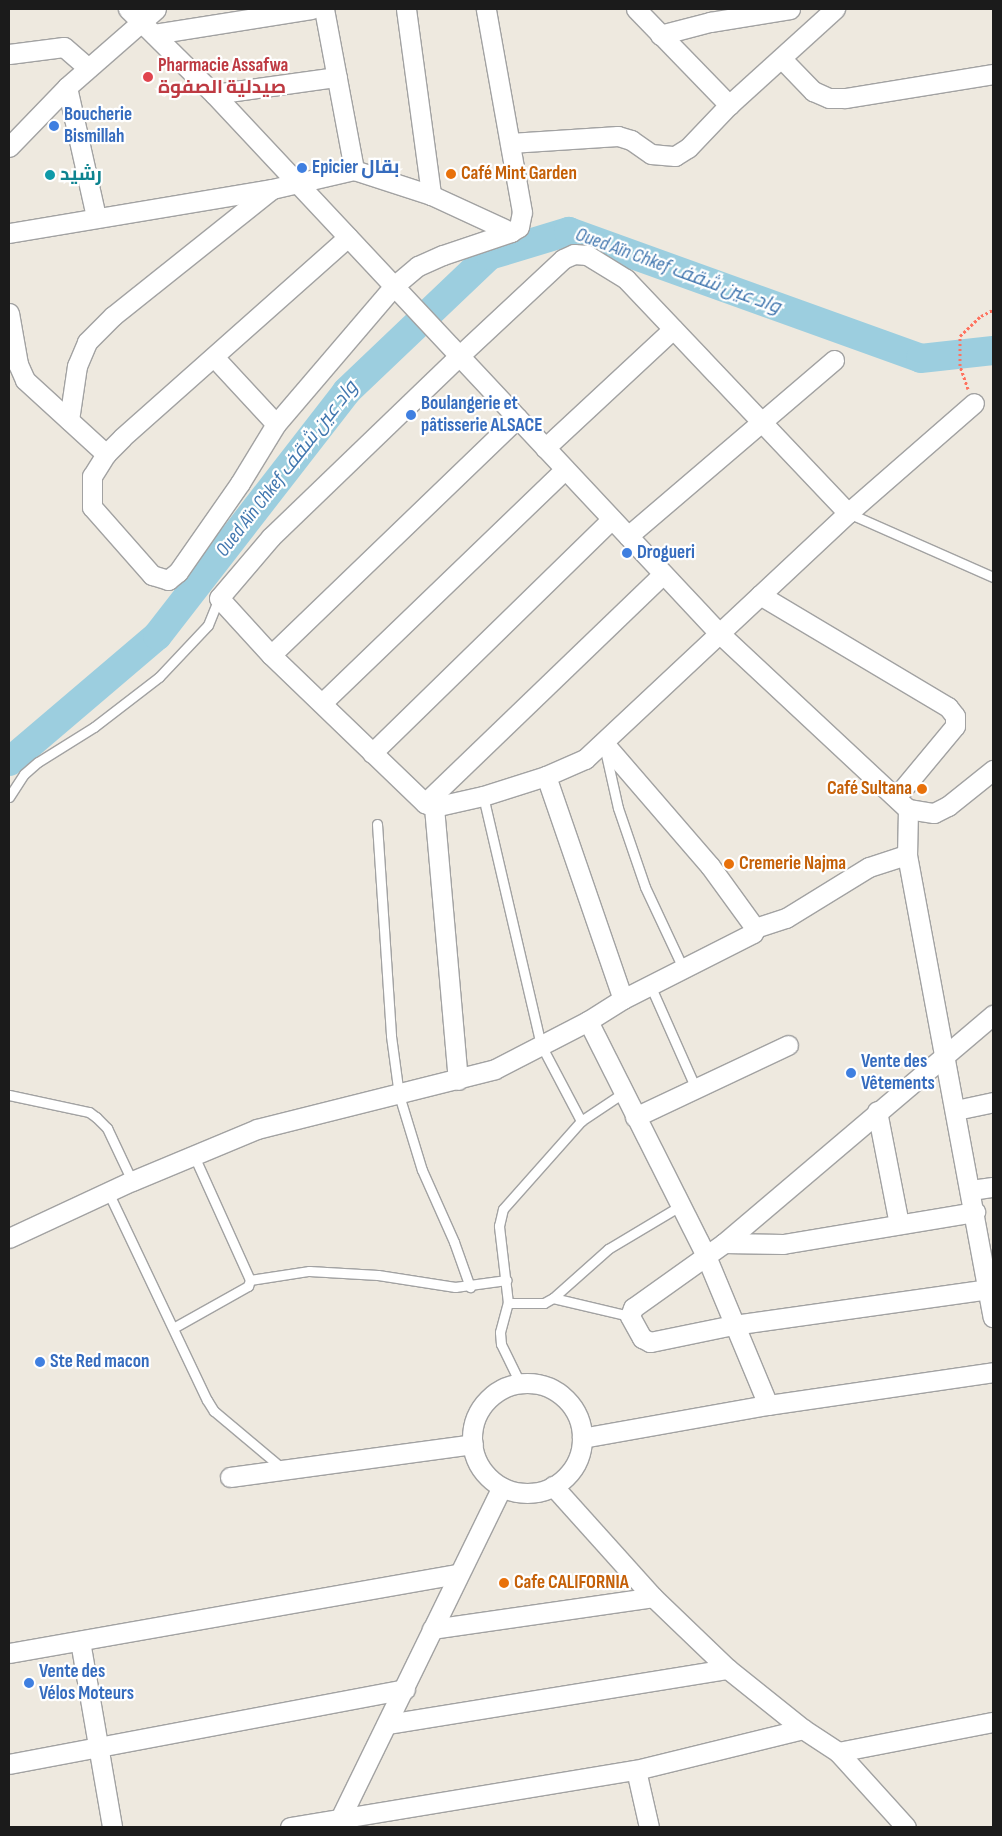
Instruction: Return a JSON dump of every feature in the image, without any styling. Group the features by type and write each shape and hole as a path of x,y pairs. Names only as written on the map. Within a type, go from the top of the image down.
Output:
{"street":[{"path":"9,147 67,87 156,9"},
{"path":"141,22 311,9"},
{"path":"324,9 354,170"},
{"path":"406,9 431,195"},
{"path":"348,237 106,454 92,476 92,508 152,575 168,580 178,572 240,483 276,424 394,286 418,266 443,254 511,232 519,227 522,212 486,9"},
{"path":"636,9 729,106"},
{"path":"660,36 710,22 790,9"},
{"path":"510,143 618,136 631,140 651,154 675,156 688,148 729,106 836,9"},
{"path":"141,22 214,94 719,633 902,803 934,813 948,806 993,770"},
{"path":"9,54 64,47 88,68"},
{"path":"782,59 813,91 829,98 845,98 993,74"},
{"path":"214,94 337,77"},
{"path":"67,87 96,217"},
{"path":"9,233 272,189 354,170 431,195 511,232"},
{"path":"69,420 77,366 87,342 113,316 272,189"},
{"path":"458,1080 430,805 372,753 272,655 219,598 271,537 458,356 563,259 574,254 587,255 626,279 848,513"},
{"path":"9,313 18,364 25,380 106,454"},
{"path":"546,448 673,329"},
{"path":"214,357 276,424"},
{"path":"628,536 834,360"},
{"path":"430,805 483,796 546,776 585,760 848,513 974,403"},
{"path":"272,655 517,418"},
{"path":"322,703 565,469"},
{"path":"372,753 612,519"},
{"path":"430,805 663,574"},
{"path":"760,595 948,707 956,716 955,726 902,803 907,855 946,1054 993,1317"},
{"path":"604,743 710,866 754,928"},
{"path":"546,776 623,999"},
{"path":"754,928 786,918 869,867 907,855"},
{"path":"9,1238 109,1194 132,1181 256,1128 399,1096 495,1069 588,1021 623,999 753,933 754,928"},
{"path":"989,1290 733,1325 650,1342 642,1338 630,1316 633,1308 724,1243 877,1111 993,1015"},
{"path":"588,1021 706,1256 733,1325 768,1405"},
{"path":"635,1117 788,1045"},
{"path":"956,1110 993,1102"},
{"path":"877,1111 899,1224"},
{"path":"971,1190 993,1187"},
{"path":"724,1243 783,1244 975,1212"},
{"path":"582,1438 768,1405 993,1372"},
{"path":"520,1383 540,1384 563,1397 578,1418 582,1438 572,1469 553,1486 527,1493 502,1487 482,1469 473,1444 474,1425 486,1401 502,1389 520,1383"},
{"path":"230,1477 473,1444"},
{"path":"553,1486 653,1597 728,1669 803,1729 838,1752 906,1827"},
{"path":"337,1823 405,1689 458,1574 502,1487"},
{"path":"9,1653 458,1574"},
{"path":"432,1629 653,1597"},
{"path":"80,1641 112,1827"},
{"path":"387,1724 728,1669"},
{"path":"9,1764 405,1689"},
{"path":"838,1752 993,1722"},
{"path":"290,1827 337,1823 636,1770 803,1729"},
{"path":"636,1770 649,1827"}],"lane":[{"path":"848,513 993,577"},
{"path":"9,796 24,774 38,762 94,727 159,677 208,625 219,598"},
{"path":"604,743 618,808 645,887 683,968"},
{"path":"483,796 541,1045 580,1121"},
{"path":"377,824 391,1036 399,1096 422,1170 454,1242 470,1287"},
{"path":"650,985 696,1088"},
{"path":"520,1383 501,1344 500,1332 508,1303 507,1280 499,1226 503,1209 580,1121 623,1093"},
{"path":"9,1095 96,1117 107,1128 132,1181"},
{"path":"175,1327 248,1286 250,1280 193,1154"},
{"path":"109,1194 175,1327 214,1412 284,1470"},
{"path":"508,1303 544,1302 553,1298 608,1249 680,1206"},
{"path":"250,1280 310,1271 378,1275 470,1287 507,1280"},
{"path":"553,1298 630,1316"}],"path":[{"path":"960,366 960,336 981,316 993,310"}],"waterway":[{"name":"Oued Aïn Chkef واد عين شقف","path":"9,761 157,635 346,391 489,255 568,231 920,358 993,350"}],"place":[{"name":"Pharmacie Assafwa صيدلية الصفوة","path":"148,77"},
{"name":"Boucherie Bismillah","path":"54,126"},
{"name":"Epicier بقال","path":"302,168"},
{"name":"Café Mint Garden","path":"451,174"},
{"name":"رشيد","path":"50,175"},
{"name":"Boulangerie et pâtisserie ALSACE","path":"411,415"},
{"name":"Drogueri","path":"627,553"},
{"name":"Café Sultana","path":"922,789"},
{"name":"Cremerie Najma","path":"729,864"},
{"name":"Vente des Vêtements","path":"851,1073"},
{"name":"Ste Red macon","path":"40,1362"},
{"name":"Cafe CALIFORNIA","path":"504,1583"},
{"name":"Vente des Vélos Moteurs","path":"29,1683"}]}
